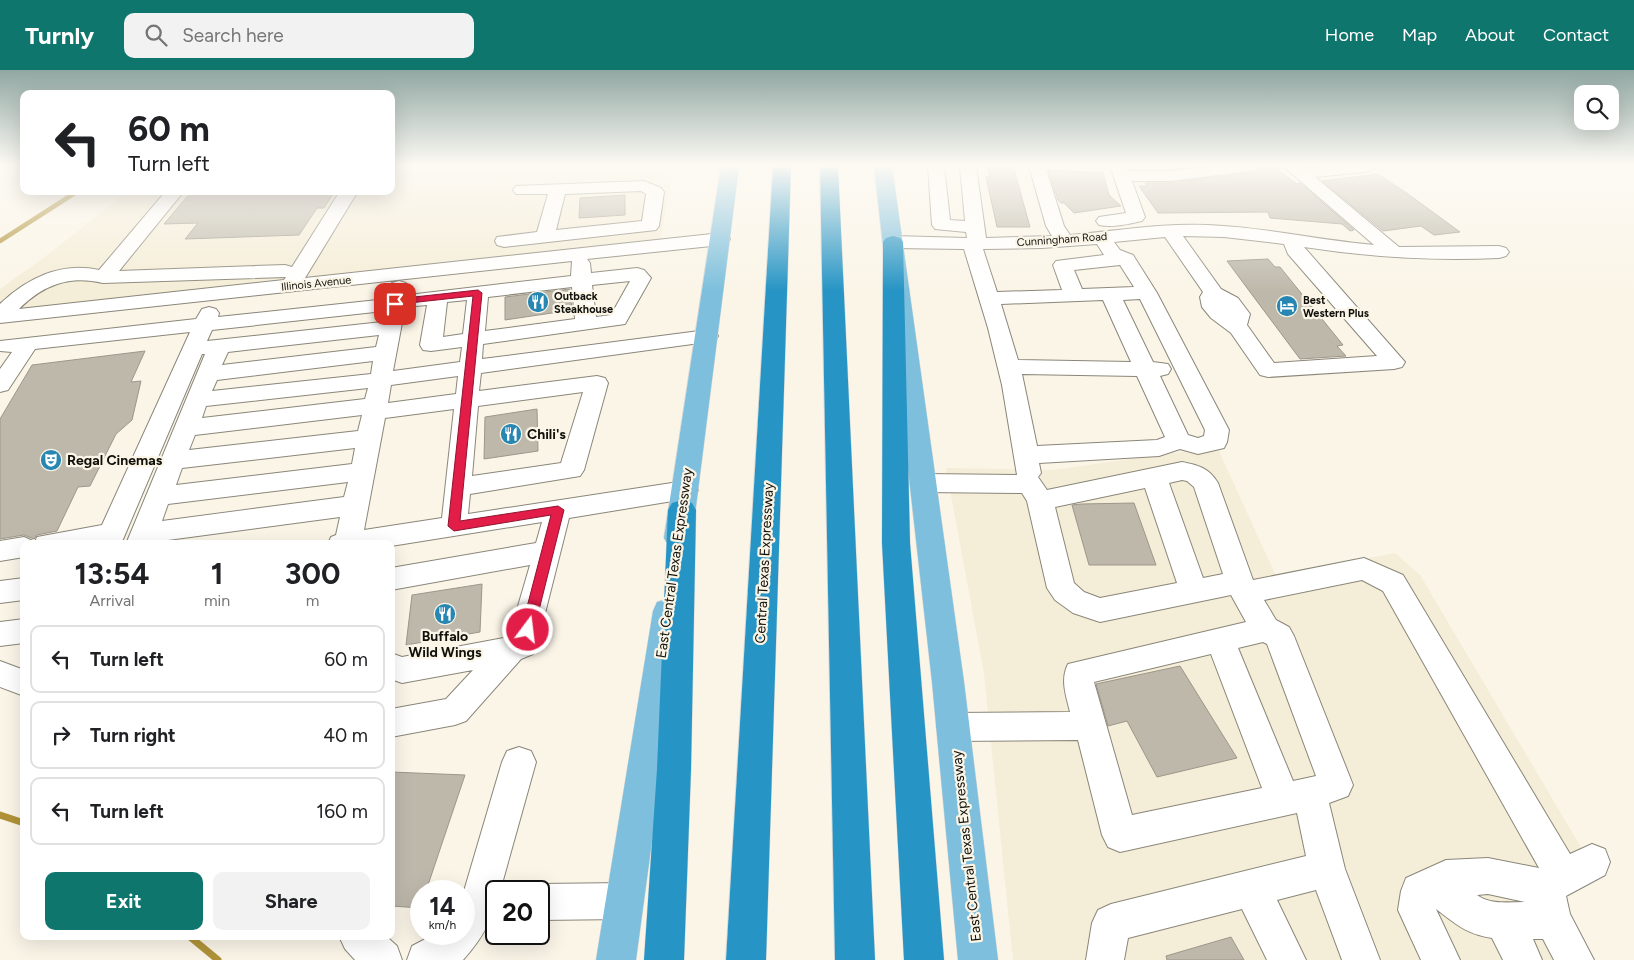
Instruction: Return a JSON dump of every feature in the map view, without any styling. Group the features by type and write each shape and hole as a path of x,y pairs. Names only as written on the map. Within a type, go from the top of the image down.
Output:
{"highway":[{"name":"Central Texas Expressway","path":"746,960 780,208"},
{"path":"830,208 855,960"},
{"path":"893,242 896,543 924,960"},
{"path":"664,960 674,769 684,500"}],"main road":[{"name":"East Central Texas Expressway","path":"616,960 725,208"},
{"name":"East Central Texas Expressway","path":"888,208 953,727 978,960"}],"street":[{"path":"103,277 162,208"},
{"path":"0,317 29,288 57,276 81,273 103,277 295,278 339,208"},
{"path":"545,237 553,208"},
{"path":"504,241 650,226 653,208"},
{"path":"940,208 941,225 975,243 1050,258 1063,265 1126,259"},
{"path":"972,208 975,243 988,298 1009,367 1035,493 1061,588 1076,602 1100,610 1194,591 1242,588 1364,569 1392,582 1564,887 1575,960"},
{"path":"1050,208 1060,234 1136,217 1133,208"},
{"path":"1341,208 1394,252"},
{"path":"1035,224 1039,243"},
{"name":"Cunningham Road","path":"893,242 1039,243 1060,234 1102,237 1170,230 1242,232 1297,248 1349,248 1450,255 1499,252"},
{"path":"1170,230 1182,248 1214,293 1231,302 1240,314 1240,321 1235,325 1268,370 1394,362 1297,248 1260,250 1182,248"},
{"path":"1376,236 1422,240 1467,237"},
{"path":"1027,455 1159,448 1179,441 1198,446 1215,442 1218,430 1147,293 1126,259 1113,254 1102,237"},
{"name":"Illinois Avenue","path":"0,317 217,294 295,278 402,274 721,239"},
{"path":"579,255 586,324"},
{"path":"1063,265 1074,296"},
{"path":"454,526 478,293"},
{"path":"988,298 1111,296 1147,293"},
{"path":"109,539 217,294"},
{"path":"1111,296 1179,441"},
{"path":"6,346 396,303"},
{"path":"193,349 390,327"},
{"path":"197,400 379,380 707,336"},
{"path":"141,539 219,346"},
{"path":"1009,367 1186,368"},
{"path":"186,428 467,400 597,383 571,470 458,487"},
{"path":"172,461 368,438"},
{"path":"158,496 362,470"},
{"path":"923,483 1035,493 1154,477 1182,471 1194,473 1205,483 1242,588 1266,628 1279,636 1336,785 1297,797 1120,835 1078,685 1079,673 1266,628"},
{"path":"1154,477 1194,591"},
{"path":"392,540 454,526 558,510 684,500"},
{"path":"141,539 356,505"},
{"path":"395,667 402,670 510,650 522,645 558,510"},
{"path":"0,551 20,548"},
{"path":"395,577 548,551"},
{"path":"0,592 20,590"},
{"path":"0,634 20,632"},
{"path":"1220,639 1297,797 1327,869 1361,960"},
{"path":"395,722 455,711 510,650"},
{"path":"0,674 20,682"},
{"path":"953,727 1090,726"},
{"path":"480,911 519,762"},
{"path":"1104,960 1111,923 1327,869"},
{"path":"1441,960 1417,910 1419,891 1446,878 1488,876 1564,887"},
{"path":"1434,884 1476,916 1503,921 1564,887"},
{"path":"1251,888 1287,960"},
{"path":"550,902 625,901"},
{"path":"1503,921 1523,960"},
{"path":"362,940 383,960"},
{"path":"426,960 451,945"}],"lane":[{"path":"347,540 356,505 379,380 402,274"},
{"path":"396,303 438,297 638,274 641,278 618,320 431,345 438,297"},
{"path":"0,385 28,344"},
{"path":"207,374 385,353"}],"shaded area":[{"path":"107,208 666,208 661,240 0,311 0,289 46,256"},
{"path":"1217,447 1276,576 1395,553 1420,575 1582,849 1543,867 1558,960 1013,960 984,674 946,468 1053,470"}],"building":[{"path":"178,208 324,208 317,208 299,235 185,239 198,223 164,224"},
{"path":"580,208 625,208 625,215 579,218"},
{"path":"993,208 1025,208 1030,227 997,227"},
{"path":"1069,208 1111,208 1074,213"},
{"path":"1154,208 1328,208 1354,230 1350,231 1342,224 1270,218 1268,212 1158,213"},
{"path":"1354,208 1427,208 1460,232 1434,235 1421,226 1383,231"},
{"name":"Best Western Plus","path":"1268,259 1275,267 1280,267 1343,345 1337,346 1346,356 1300,359 1227,261"},
{"name":"Outback Steakhouse","path":"570,289 572,310 505,320 505,297"},
{"name":"Regal Cinemas","path":"145,351 131,382 141,381 132,420 116,434 90,486 78,487 57,531 37,535 34,539 24,535 0,539 0,419 32,365"},
{"name":"Chili's","path":"537,409 538,451 484,459 485,417"},
{"path":"1134,503 1156,565 1089,565 1072,505"},
{"name":"Buffalo Wild Wings","path":"482,584 480,632 406,645 412,595"},
{"path":"1180,666 1237,758 1157,777 1127,721 1108,726 1096,684"},
{"path":"395,772 465,775 430,880 410,880 410,907 395,906"},
{"path":"1231,937 1244,960 1167,960 1166,956"}],"waterway":[{"path":"0,241 52,208"},
{"path":"0,815 20,822"},
{"path":"194,940 218,960"}],"place":[{"name":"Outback Steakhouse","path":"538,302"},
{"name":"Best Western Plus","path":"1287,306"},
{"name":"Chili's","path":"511,434"},
{"name":"Regal Cinemas","path":"51,460"},
{"name":"Buffalo Wild Wings","path":"445,614"}],"route":[{"path":"395,304 396,302 478,293 454,526 558,510 528,630"}]}
